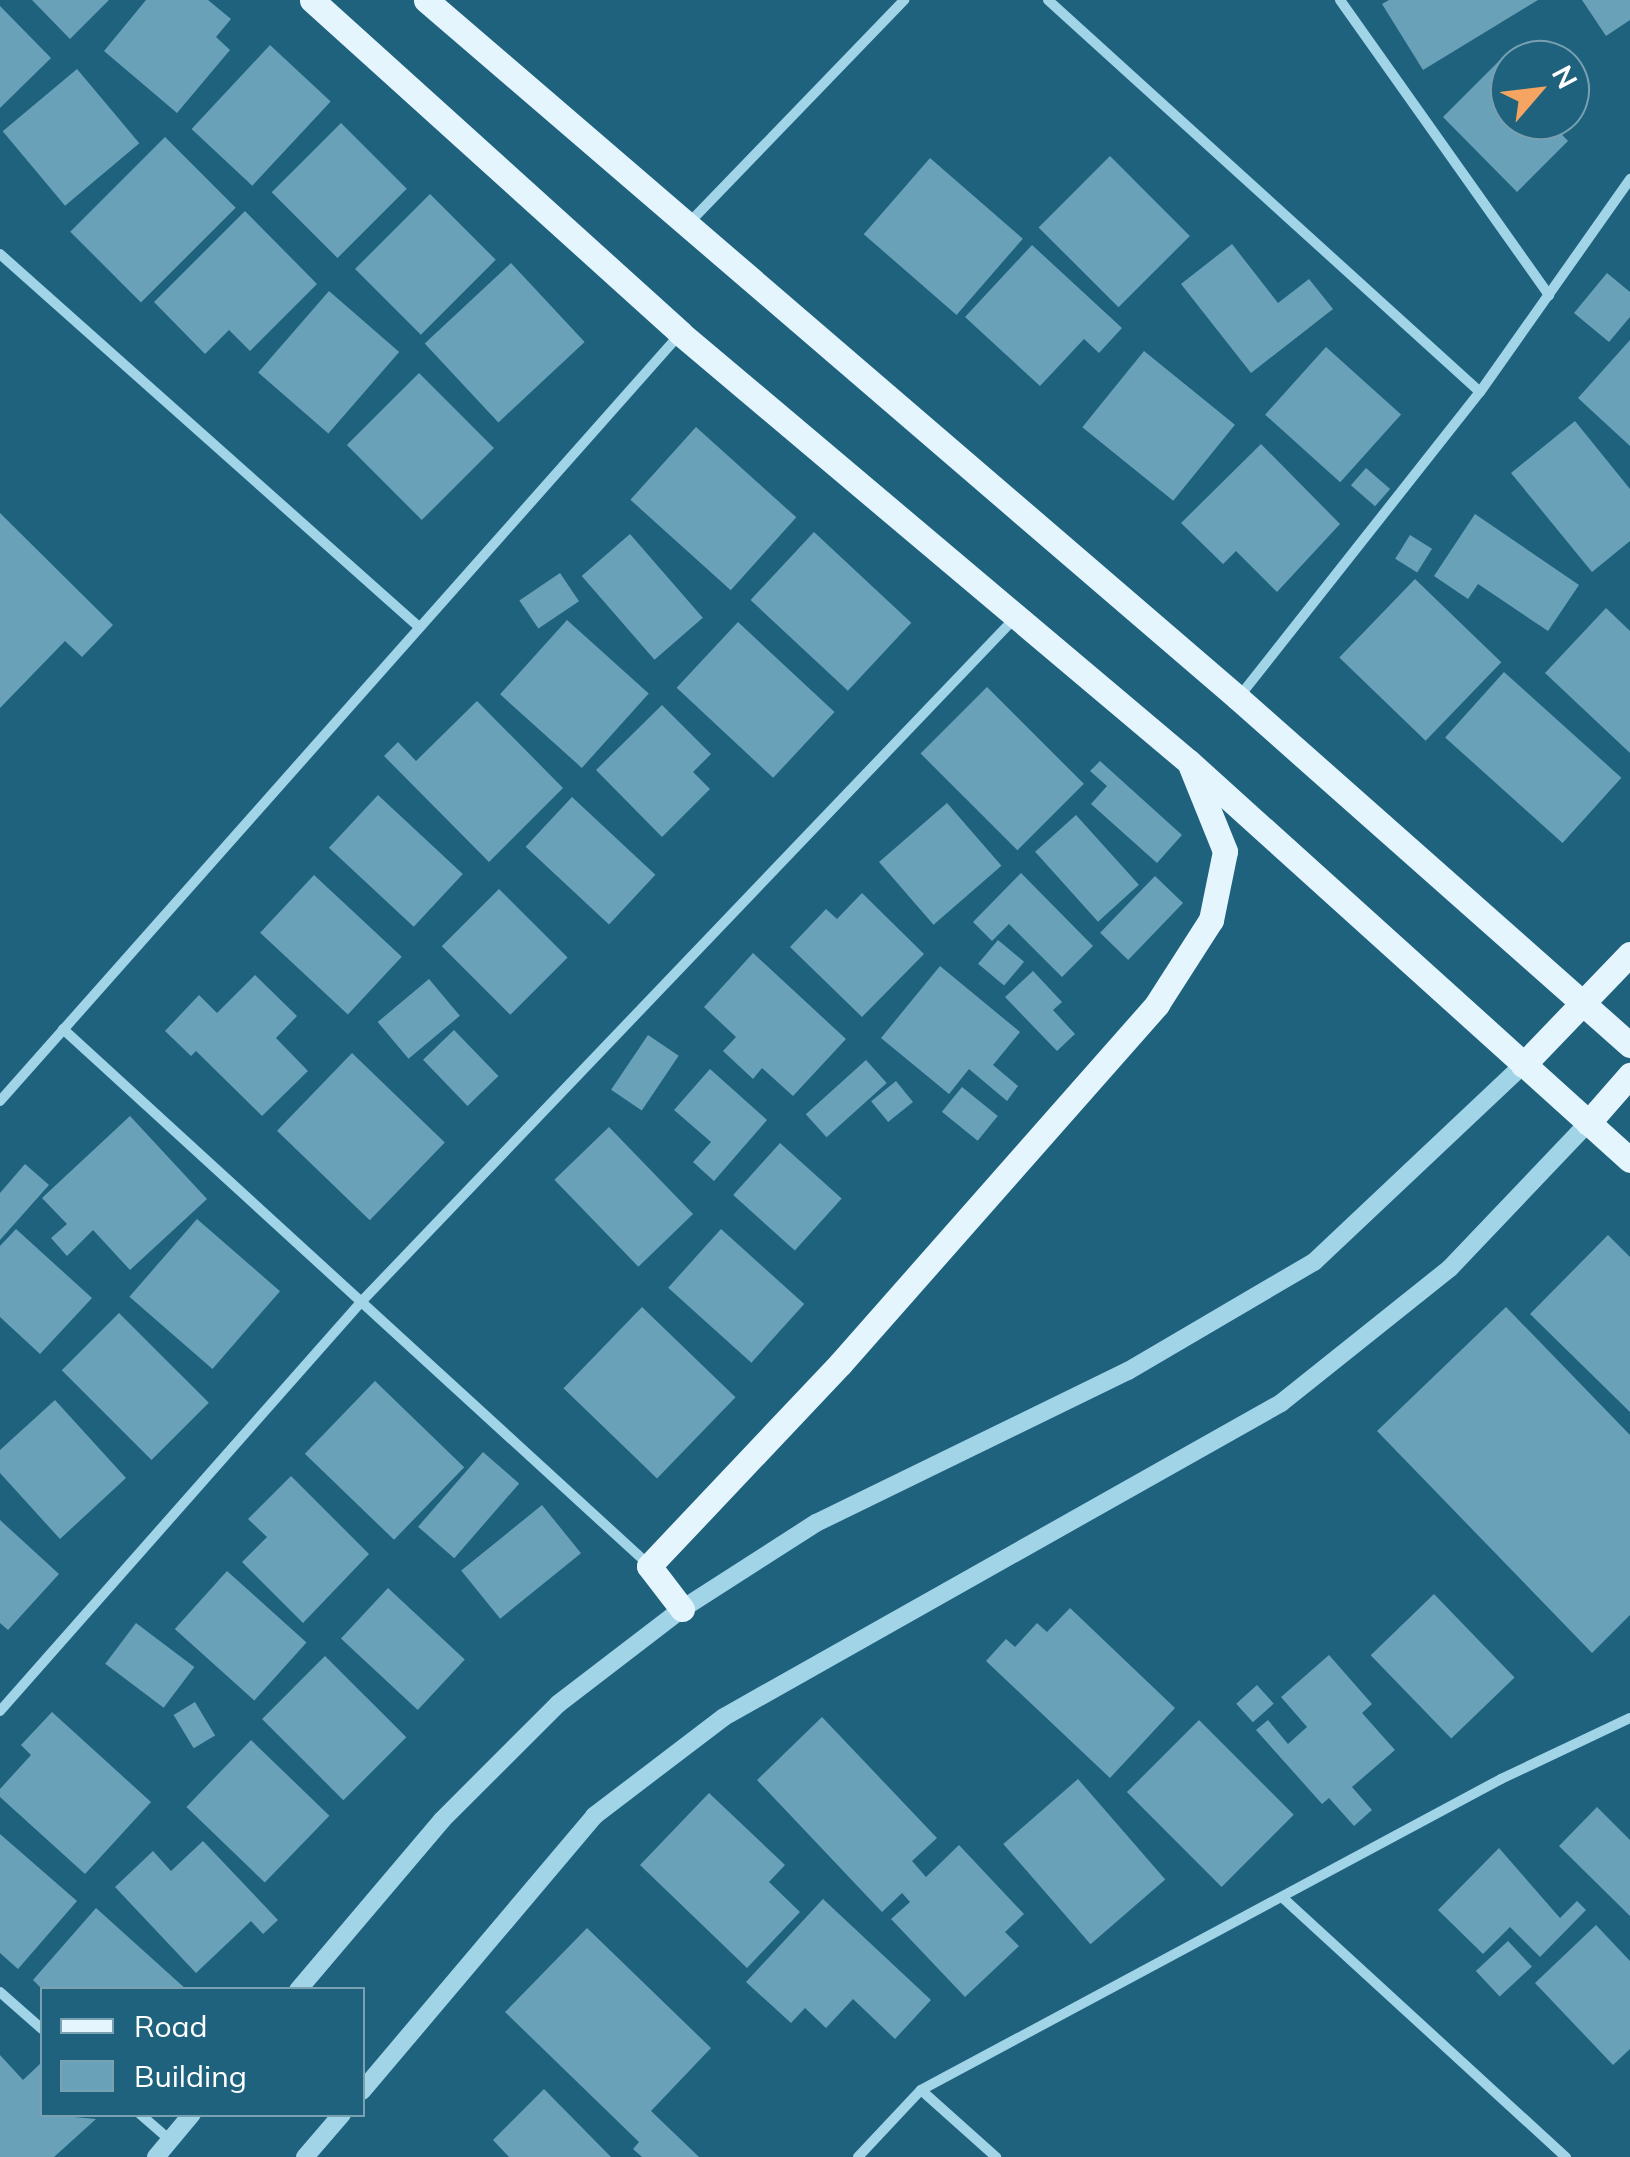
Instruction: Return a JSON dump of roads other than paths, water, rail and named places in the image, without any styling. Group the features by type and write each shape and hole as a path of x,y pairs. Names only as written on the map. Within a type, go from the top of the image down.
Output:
{"main road":[{"path":"312,0 680,333 1189,762 1630,1160"},
{"path":"426,0 1238,698 1630,1045"},
{"path":"682,1609 649,1566 840,1364 1157,1004 1212,920 1224,851 1189,762"},
{"path":"1523,1065 1630,954"},
{"path":"1588,1123 1630,1075"}],"street":[{"path":"686,226 904,0"},
{"path":"1048,0 1480,392"},
{"path":"1340,0 1548,295"},
{"path":"1238,698 1480,392 1630,180"},
{"path":"0,254 418,627"},
{"path":"0,1101 680,333"},
{"path":"0,1711 362,1301 1018,615"},
{"path":"62,1029 649,1566"},
{"path":"301,1987 442,1820 558,1704 682,1609 816,1523 1128,1371 1314,1262 1523,1065"},
{"path":"365,2088 594,1816 724,1717 1281,1404 1450,1268 1588,1123"},
{"path":"858,2157 921,2090 1501,1779 1630,1718"},
{"path":"1282,1898 1566,2157"},
{"path":"0,1992 40,2027"},
{"path":"921,2090 996,2157"},
{"path":"143,2117 170,2140"},
{"path":"156,2157 189,2117"},
{"path":"305,2157 339,2117"}]}
